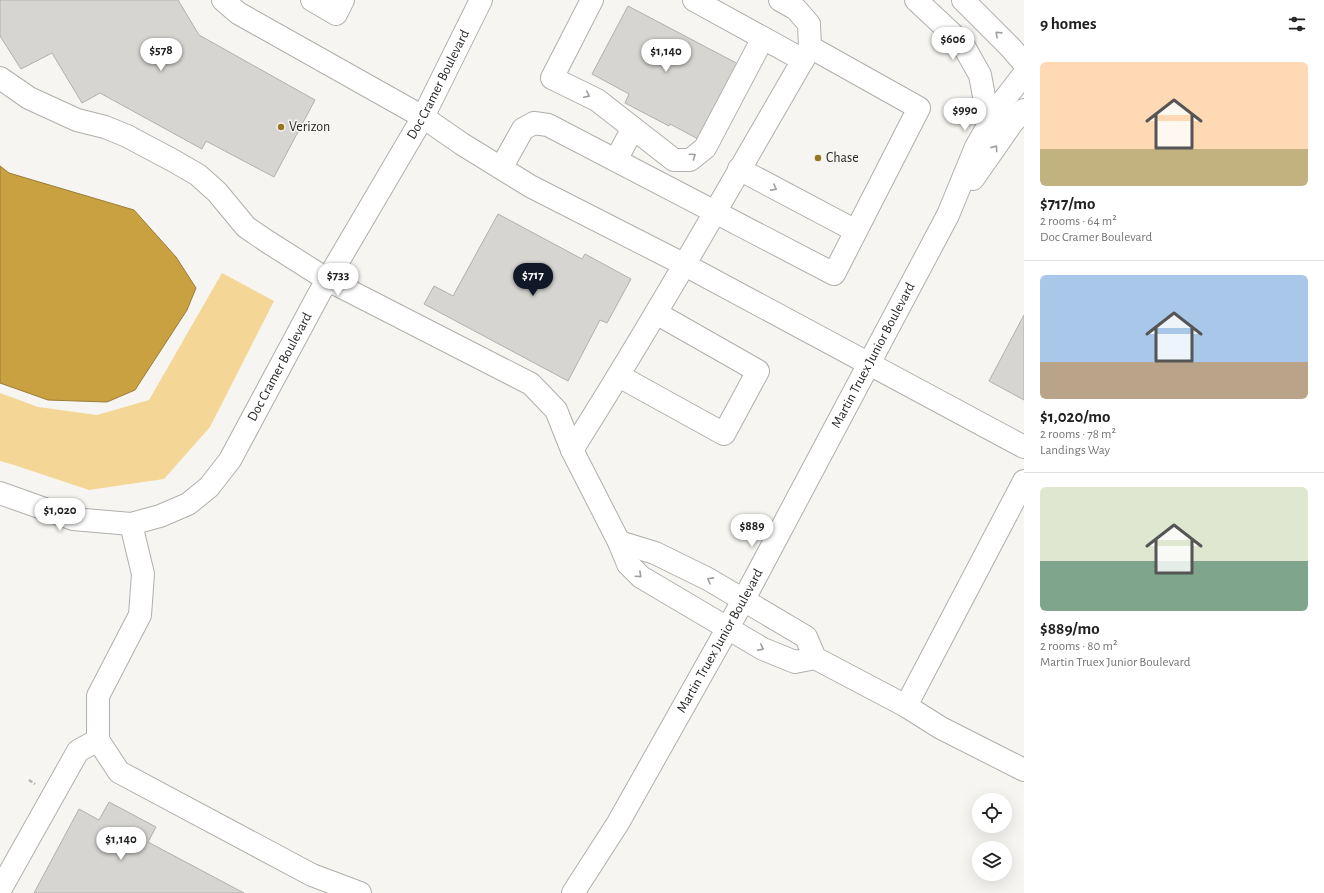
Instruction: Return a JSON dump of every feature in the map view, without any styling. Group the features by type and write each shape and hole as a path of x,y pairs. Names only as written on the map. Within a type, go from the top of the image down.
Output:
{"street":[{"path":"222,0 238,13 423,117 462,144 530,186 685,265 1024,447"},
{"path":"312,0 336,14 343,0"},
{"name":"Doc Cramer Boulevard","path":"131,524 160,516 188,504 209,487 230,460 319,294 423,117 481,0"},
{"path":"592,0 552,78 598,100 674,160 690,160 705,148 763,38"},
{"path":"501,168 523,129 534,123 548,125 834,274 919,108 806,54 763,38 694,0"},
{"path":"572,450 619,376 685,265 806,54 809,24 796,9 780,0"},
{"path":"916,0 962,43 980,75 989,123"},
{"path":"963,0 1010,46 1024,63"},
{"name":"Martin Truex Junior Boulevard","path":"573,893 618,824 744,599 948,215 976,147 1000,104 1024,74"},
{"path":"0,78 29,98 77,120 105,127 127,136 174,161 198,175 217,192 246,227 328,280 531,384 556,410 572,450 619,542 628,564 641,577 763,649 795,662 815,658"},
{"name":"Martin Truex Junior Boulevard","path":"948,215 1012,123 1024,110"},
{"path":"616,160 633,128"},
{"path":"739,170 856,231"},
{"path":"619,376 724,434 758,371 656,313"},
{"path":"906,706 1024,481"},
{"path":"0,493 73,519 131,524 143,574 140,615 98,696 98,740 119,772 312,874 360,893"},
{"path":"619,542 655,553 708,579 744,599 806,637 815,658 906,706 941,728 1024,770"},
{"path":"0,890 78,751 98,740"}],"shaded area":[{"path":"0,166 9,173 134,210 176,257 196,288 187,310 135,390 107,402 48,400 0,383"},
{"path":"222,273 274,301 210,427 164,479 89,490 0,461 0,393 38,407 97,415 149,400"}],"building":[{"path":"0,0 178,0 199,35 315,100 274,177 206,141 202,149 100,93 82,103 52,53 21,69 0,36"},
{"path":"628,6 740,65 700,140 625,103 629,94 592,74"},
{"path":"498,214 582,259 585,254 631,279 607,323 600,320 568,381 424,304 434,286 453,296"},
{"path":"1024,315 1024,400 989,381"},
{"path":"109,802 156,827 148,842 244,893 34,893 79,809 99,820"}],"place":[{"name":"Verizon","path":"281,127"},
{"name":"Chase","path":"818,158"}]}
